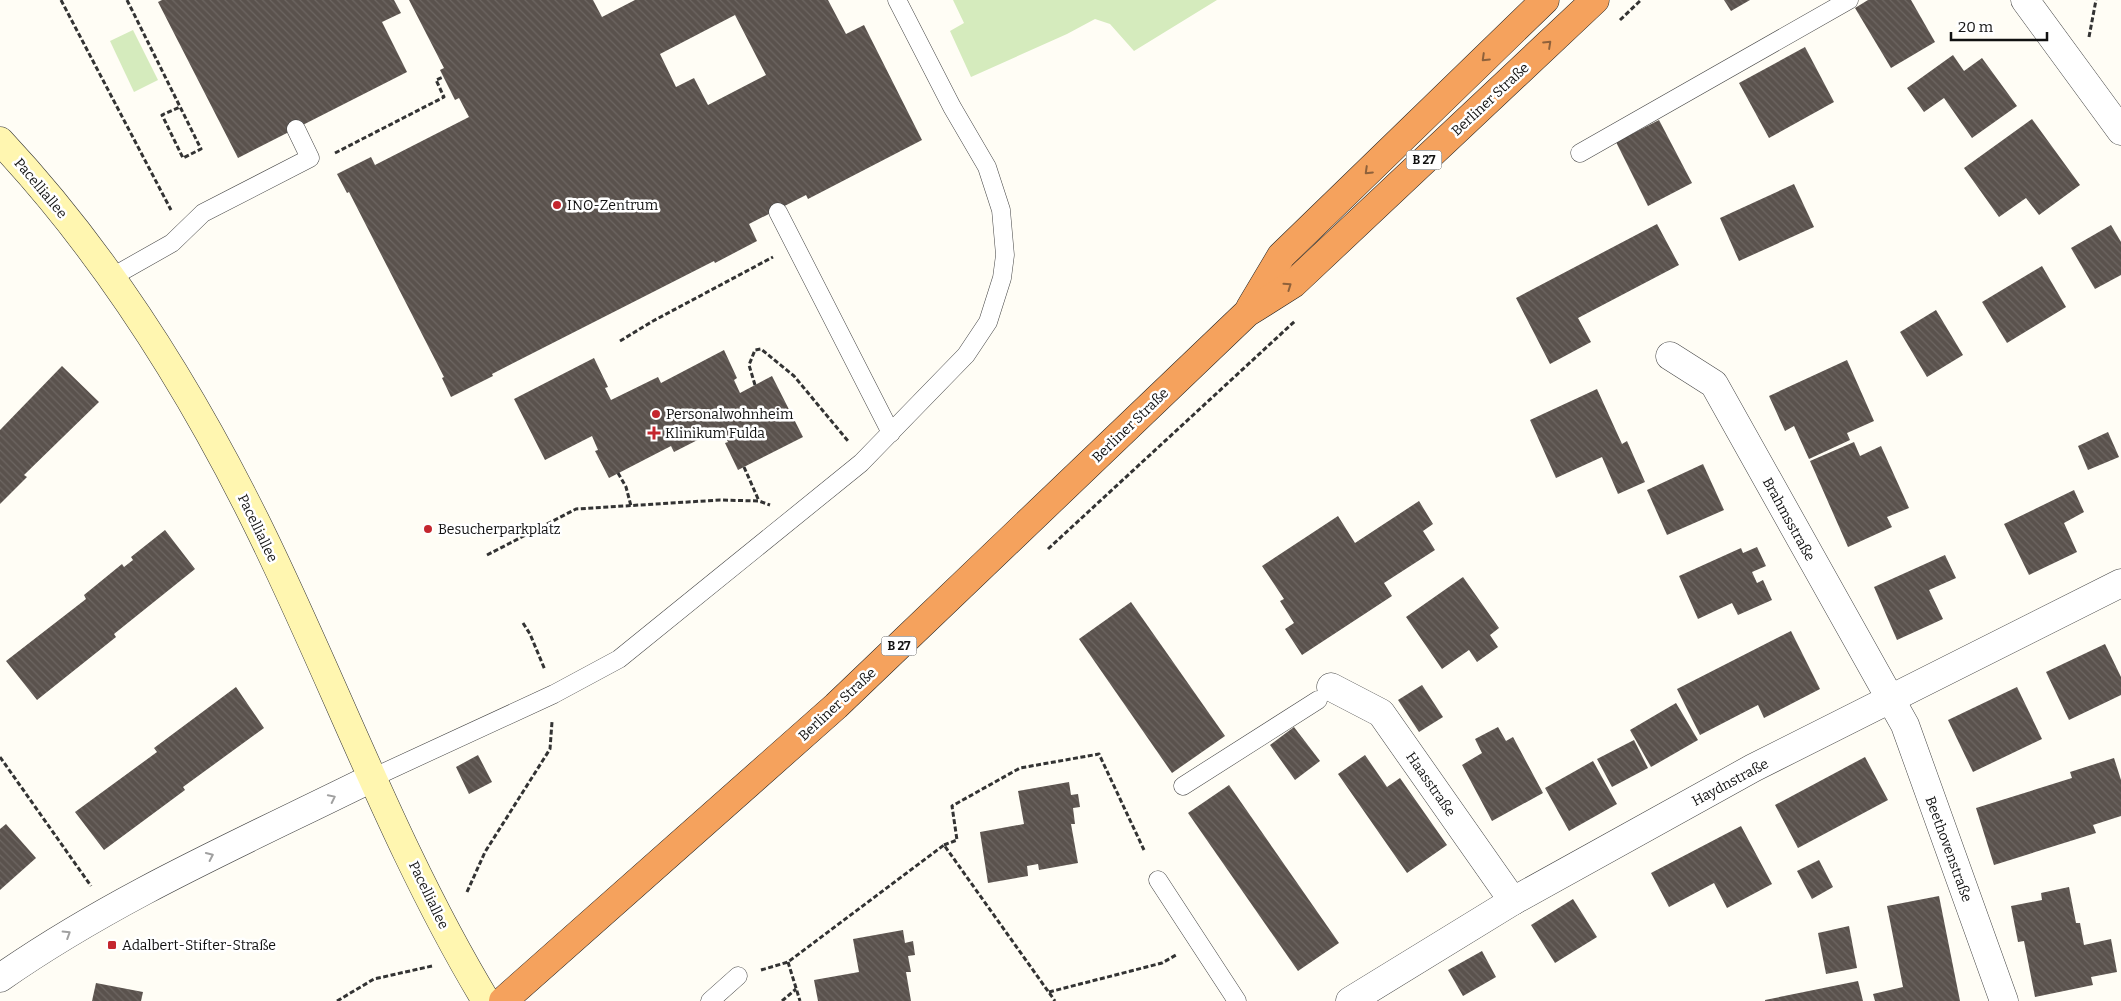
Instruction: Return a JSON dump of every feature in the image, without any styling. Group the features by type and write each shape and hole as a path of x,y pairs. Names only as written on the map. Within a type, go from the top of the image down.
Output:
{"highway":[{"name":"Berliner Straße","path":"1248,313 1281,256 1545,0"},
{"name":"Berliner Straße","path":"503,1001 836,706 1248,313 1293,284 1595,0"}],"main road":[{"name":"Pacelliallee","path":"0,141 60,210 112,277 190,399 255,521 328,676 372,778 456,951 486,1001"}],"street":[{"path":"2025,0 2121,131"},
{"name":"Brahmsstraße","path":"1670,356 1714,384 1890,700"},
{"name":"Haydnstraße","path":"1350,1001 1513,901 1753,768 2121,583"},
{"name":"Haasstraße","path":"1325,694 1381,713 1513,901"},
{"name":"Beethovenstraße","path":"1890,700 1905,725 2004,1001"},
{"path":"0,978 108,909 199,861 372,778"}],"lane":[{"path":"372,778 554,694 619,659 864,461 966,355 988,322 1002,278 1005,255 1001,210 987,167 952,107 897,0"},
{"path":"1580,153 1849,0"},
{"path":"112,277 172,243 203,214 310,158 296,128"},
{"path":"778,212 891,433"},
{"path":"1183,786 1325,694"},
{"path":"1158,880 1237,1001"},
{"path":"710,1001 738,976"}],"path":[{"path":"60,0 183,233"},
{"path":"127,0 180,106 201,150 183,158 162,115 180,106"},
{"path":"1619,20 1641,0"},
{"path":"2088,42 2096,0"},
{"path":"310,158 328,156 444,97 436,80 443,77"},
{"path":"620,341 795,244"},
{"path":"1045,551 1300,317"},
{"path":"755,385 748,365 754,350 761,349 794,376 864,461"},
{"path":"744,467 755,488 759,501"},
{"path":"618,473 626,487 631,506"},
{"path":"487,556 576,509 720,500 759,501 800,514"},
{"path":"467,892 485,852 550,749 554,694 530,634 523,623"},
{"path":"738,976 788,962 944,845 957,840 952,806 1020,768 1099,754 1144,850"},
{"path":"0,757 108,909"},
{"path":"944,845 1055,1001"},
{"path":"1049,992 1162,963 1198,942"},
{"path":"337,1001 374,979 430,968 456,951"},
{"path":"788,962 800,1001"},
{"path":"782,1001 796,989"}],"green space":[{"path":"953,0 1217,0 1134,51 1110,24 1095,19 1067,34 971,77 950,31 964,23"},
{"path":"133,30 158,80 134,92 110,41"}],"building":[{"path":"162,0 394,0 401,13 382,22 407,72 238,158 158,2"},
{"name":"INO-Zentrum","path":"409,0 593,0 602,17 635,0 828,0 846,34 864,25 922,140 808,199 806,195 749,224 757,241 492,374 493,376 451,397 442,378 444,377 349,192 347,193 337,174 371,157 375,165 469,117 459,98 455,100 440,70 444,68","holes":["735,15 766,75 708,105 694,78 676,87 660,54"]},
{"path":"1724,0 1750,0 1731,11"},
{"path":"1868,0 1911,0 1935,42 1891,68 1855,8"},
{"path":"1805,47 1834,102 1769,138 1739,83"},
{"path":"1953,55 1964,71 1982,58 2017,106 1972,138 1944,98 1924,112 1907,88"},
{"path":"2032,119 2080,185 2039,215 2026,198 1999,217 1964,168"},
{"path":"1659,120 1692,183 1648,206 1616,142"},
{"path":"1794,184 1814,227 1739,261 1720,218"},
{"path":"1657,224 1679,265 1578,318 1591,342 1550,364 1516,298"},
{"path":"2111,225 2121,242 2121,275 2095,289 2071,248"},
{"path":"2042,266 2066,307 2007,343 1982,302"},
{"path":"1936,310 1963,355 1927,377 1900,332"},
{"name":"Personalwohnheim","path":"724,350 737,378 734,380 740,393 772,376 803,437 738,470 725,443 728,442 721,428 674,452 671,446 609,478 595,451 598,450 592,436 545,460 514,399 594,358 608,387 605,388 611,400 658,377 661,383"},
{"path":"1847,360 1874,421 1847,433 1850,440 1809,459 1794,426 1785,431 1769,396"},
{"path":"62,366 99,402 24,475 27,477 0,504 0,430"},
{"path":"1597,389 1622,444 1627,441 1645,482 1618,494 1602,457 1556,478 1530,420"},
{"path":"2108,432 2119,457 2088,470 2078,446"},
{"path":"1854,442 1860,456 1881,446 1909,508 1887,517 1892,527 1848,547 1810,461"},
{"path":"1703,464 1724,510 1667,535 1647,490"},
{"path":"2074,490 2084,512 2064,523 2077,552 2029,575 2004,524"},
{"path":"1419,501 1433,524 1423,531 1435,550 1384,583 1392,596 1302,655 1285,629 1294,623 1280,601 1284,599 1262,566 1338,516 1355,543"},
{"path":"165,530 195,569 114,634 116,637 37,700 6,661 86,599 84,595 122,564 124,567 133,560 131,557"},
{"path":"1757,547 1766,566 1752,572 1757,583 1763,580 1772,600 1738,615 1732,603 1698,619 1679,576 1741,548 1743,553"},
{"path":"1945,555 1956,578 1929,590 1943,619 1897,640 1874,587"},
{"path":"1463,577 1499,628 1490,635 1498,647 1477,662 1469,650 1442,669 1406,617"},
{"path":"1131,602 1225,736 1172,773 1079,639"},
{"path":"1791,631 1820,689 1764,718 1758,705 1700,735 1677,689"},
{"path":"2105,644 2121,677 2121,695 2069,720 2046,672"},
{"path":"1422,685 1443,717 1419,732 1398,700"},
{"path":"236,687 264,728 183,787 185,790 104,850 75,812 157,752 154,748"},
{"path":"2017,687 2042,739 1973,772 1948,720"},
{"path":"1676,703 1698,740 1651,767 1630,730"},
{"path":"1294,727 1320,761 1295,780 1270,745"},
{"path":"1498,727 1506,741 1513,737 1543,793 1492,821 1462,765 1482,753 1475,739"},
{"path":"1634,740 1648,768 1612,787 1597,759"},
{"path":"478,755 492,782 469,794 456,767"},
{"path":"1365,755 1387,787 1400,778 1447,845 1407,873 1338,774"},
{"path":"1865,757 1888,800 1798,848 1775,805"},
{"path":"2114,758 2121,780 2121,816 2093,825 2096,833 1994,865 1976,808 2072,778 2070,772"},
{"path":"1593,761 1617,804 1569,831 1545,788"},
{"path":"1069,782 1071,795 1078,794 1080,807 1073,808 1075,824 1071,824 1078,863 1039,870 1038,864 1027,866 1028,876 988,883 980,832 1024,824 1018,791"},
{"path":"1229,785 1339,943 1298,971 1188,813"},
{"path":"6,824 36,858 0,890 0,829"},
{"path":"1741,826 1772,884 1727,908 1714,883 1669,907 1651,873"},
{"path":"1819,860 1833,887 1812,899 1797,871"},
{"path":"2069,887 2076,923 2080,923 2084,945 2111,939 2117,972 2091,977 2093,985 2035,997 2024,941 2018,942 2011,906 2042,900 2041,893"},
{"path":"1939,896 1960,1001 1875,1001 1873,994 1903,987 1887,906"},
{"path":"1573,899 1597,937 1555,963 1531,925"},
{"path":"1849,926 1857,968 1826,974 1818,933"},
{"path":"903,930 905,943 913,941 915,955 908,956 911,972 906,972 911,1001 818,1001 814,980 859,972 853,939"},
{"path":"1482,951 1496,977 1463,996 1448,970"},
{"path":"1858,981 1863,1001 1765,1001 1765,1000"},
{"path":"96,983 143,992 141,1001 92,1001"}],"place":[{"name":"INO-Zentrum","path":"557,205"},
{"name":"Personalwohnheim","path":"656,414"},
{"name":"Klinikum Fulda","path":"654,433"},
{"name":"Besucherparkplatz","path":"428,529"},
{"name":"Adalbert-Stifter-Straße","path":"112,945"}]}
